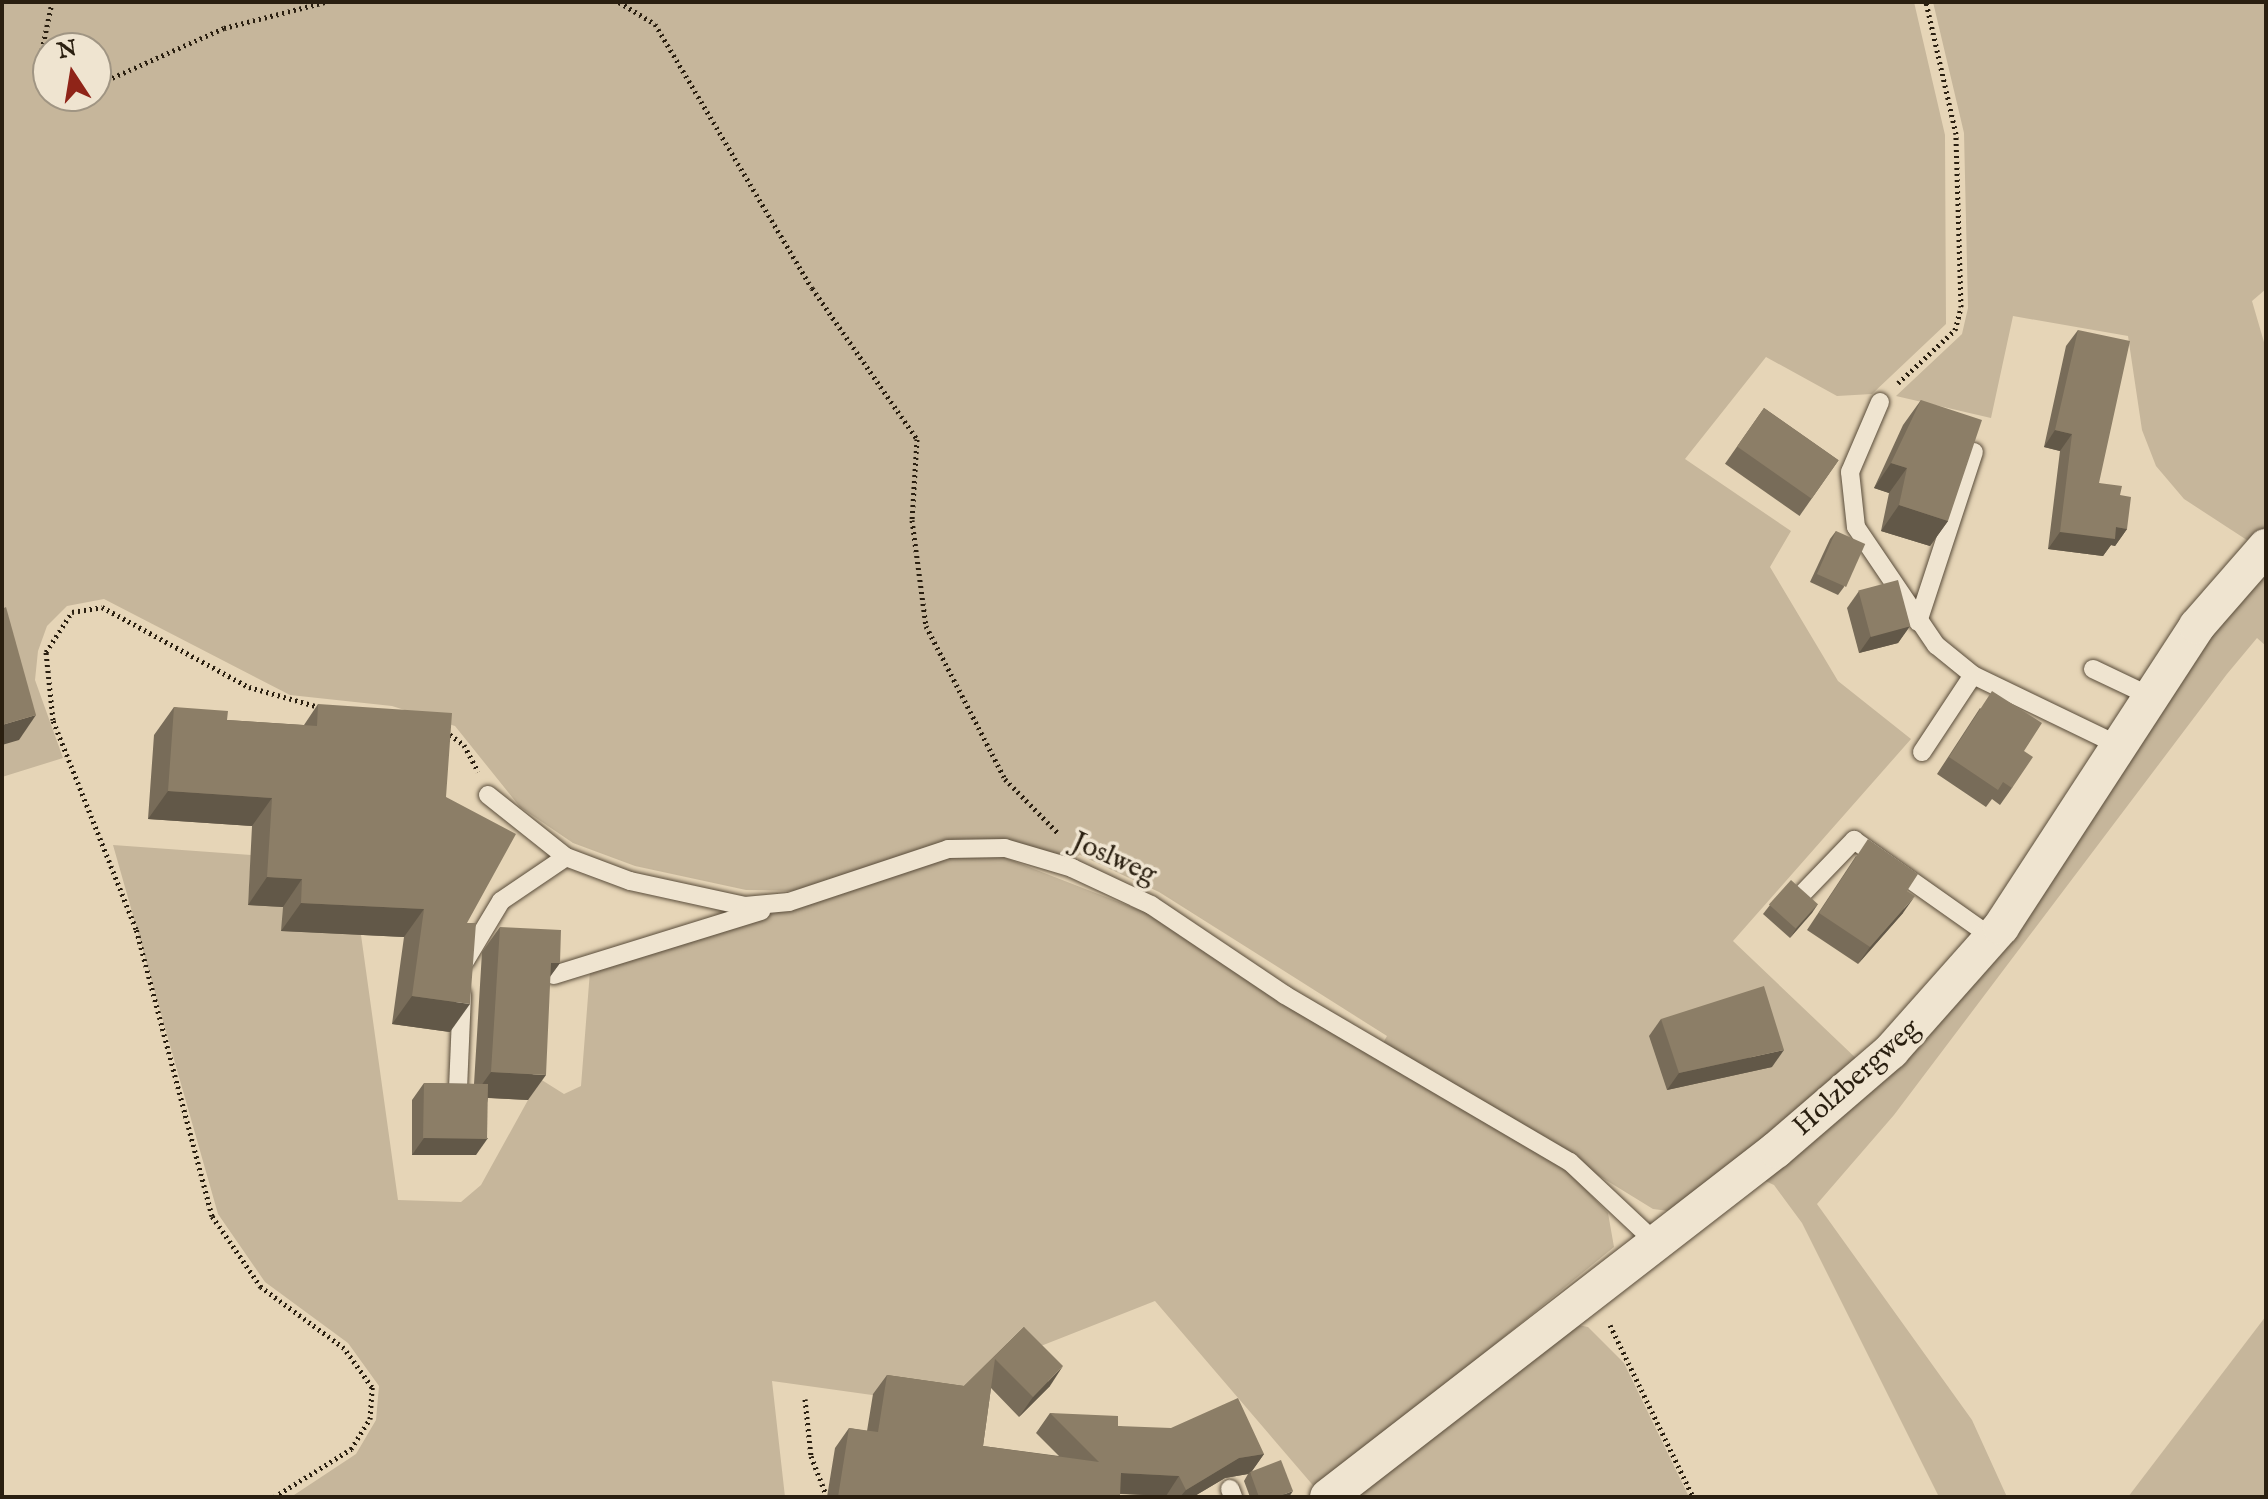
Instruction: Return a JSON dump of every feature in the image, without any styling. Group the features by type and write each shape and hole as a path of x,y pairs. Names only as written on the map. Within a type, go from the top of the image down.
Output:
{"street":[{"name":"Holzbergweg","path":"1328,1497 1891,1051 1993,938 2219,595 2266,547"}],"lane":[{"path":"1880,402 1855,451 1850,508 1867,548 1918,622 1973,675 2120,746"},
{"path":"1918,622 1974,452"},
{"path":"2093,669 2152,697"},
{"path":"1922,752 1973,675"},
{"name":"Joslweg","path":"488,795 566,857 705,899 789,902 948,849 1005,848 1072,868 1151,905 1285,995 1570,1162 1654,1241"},
{"path":"1803,893 1854,840 1993,938"},
{"path":"458,1089 468,952 501,901 566,857"},
{"path":"554,975 789,902"}],"path":[{"path":"46,32 52,2"},
{"path":"112,78 224,28 325,2"},
{"path":"619,2 655,24 812,288 917,439 912,520 926,626 1005,779 1067,841"},
{"path":"1880,402 1959,322 1956,134 1926,2"},
{"path":"274,1497 351,1449 370,1419 372,1387 344,1348 261,1287 212,1216 136,929 53,720 46,652 72,612 102,607 249,687 288,703 335,709"},
{"path":"439,729 464,745 488,795"},
{"path":"1592,1289 1693,1497"},
{"path":"805,1399 811,1456 827,1497"}],"shaded area":[{"path":"2,2 1914,2 1945,135 1946,324 1872,394 1837,396 1766,357 1685,459 1791,531 1770,567 1838,681 1911,739 1733,941 1861,1063 1669,1211 1653,1209 1383,1043 1387,1036 1159,892 1080,855 1071,860 947,841 797,891 746,890 635,866 573,843 520,807 455,726 392,706 290,695 104,599 67,606 47,626 38,651 35,680 63,758 2,777"},
{"path":"1933,2 2266,2 2266,289 2252,301 2266,349 2266,533 2253,544 2184,499 2156,466 2142,430 2128,336 2013,316 1991,418 1896,396 1962,334 1968,308 1964,133"},
{"path":"2266,563 2266,646 2257,638 2227,674 1894,1115 1817,1204 1972,1420 2007,1497 1939,1497 1802,1223 1774,1185 1759,1178 1900,1061 2208,633"},
{"path":"113,845 251,855 248,904 283,907 282,931 361,935 398,1200 461,1202 481,1185 528,1100 529,1072 564,1094 581,1086 590,971 948,858 1003,857 1147,913 1565,1168 1608,1213 1614,1247 1317,1490 1155,1301 1018,1355 958,1407 772,1381 785,1497 291,1497 356,1454 376,1420 379,1386 348,1343 265,1282 218,1214"},
{"path":"2266,1316 2266,1497 2128,1497"},
{"path":"1574,1324 1588,1327 1624,1363 1689,1497 1348,1497"}],"building":[{"path":"2078,330 2130,341 2099,483 2122,486 2120,495 2131,497 2127,529 2116,527 2115,539 2060,532 2072,434 2055,430"},
{"path":"1921,400 1982,420 1948,521 1899,505 1907,468 1891,463"},
{"path":"1764,408 1839,460 1812,499 1737,447"},
{"path":"1836,531 1865,544 1846,587 1817,574"},
{"path":"1898,580 1910,626 1871,637 1858,591"},
{"path":"6,607 36,715 2,725 2,609"},
{"path":"1992,691 2042,723 2024,751 2033,757 2012,788 2003,782 1998,790 1949,757"},
{"path":"318,704 452,713 446,797 516,834 467,923 476,923 470,1004 412,996 424,909 301,903 302,879 267,877 272,798 168,791 174,707 228,711 227,720 317,726"},
{"path":"1868,839 1918,874 1907,891 1915,896 1870,947 1819,913"},
{"path":"1791,880 1818,904 1796,929 1769,905"},
{"path":"500,927 561,930 560,963 551,963 546,1075 491,1072"},
{"path":"1764,986 1784,1050 1679,1073 1661,1019"},
{"path":"424,1083 488,1084 487,1139 423,1138"},
{"path":"1024,1327 1063,1366 1033,1397 995,1359 983,1446 1099,1462 1050,1413 1118,1416 1118,1426 1171,1428 1238,1398 1264,1454 1239,1458 1186,1490 1179,1476 1121,1473 1120,1497 838,1497 849,1428 878,1432 887,1375 964,1386"},
{"path":"1281,1460 1293,1491 1277,1497 1259,1497 1250,1472"}]}
